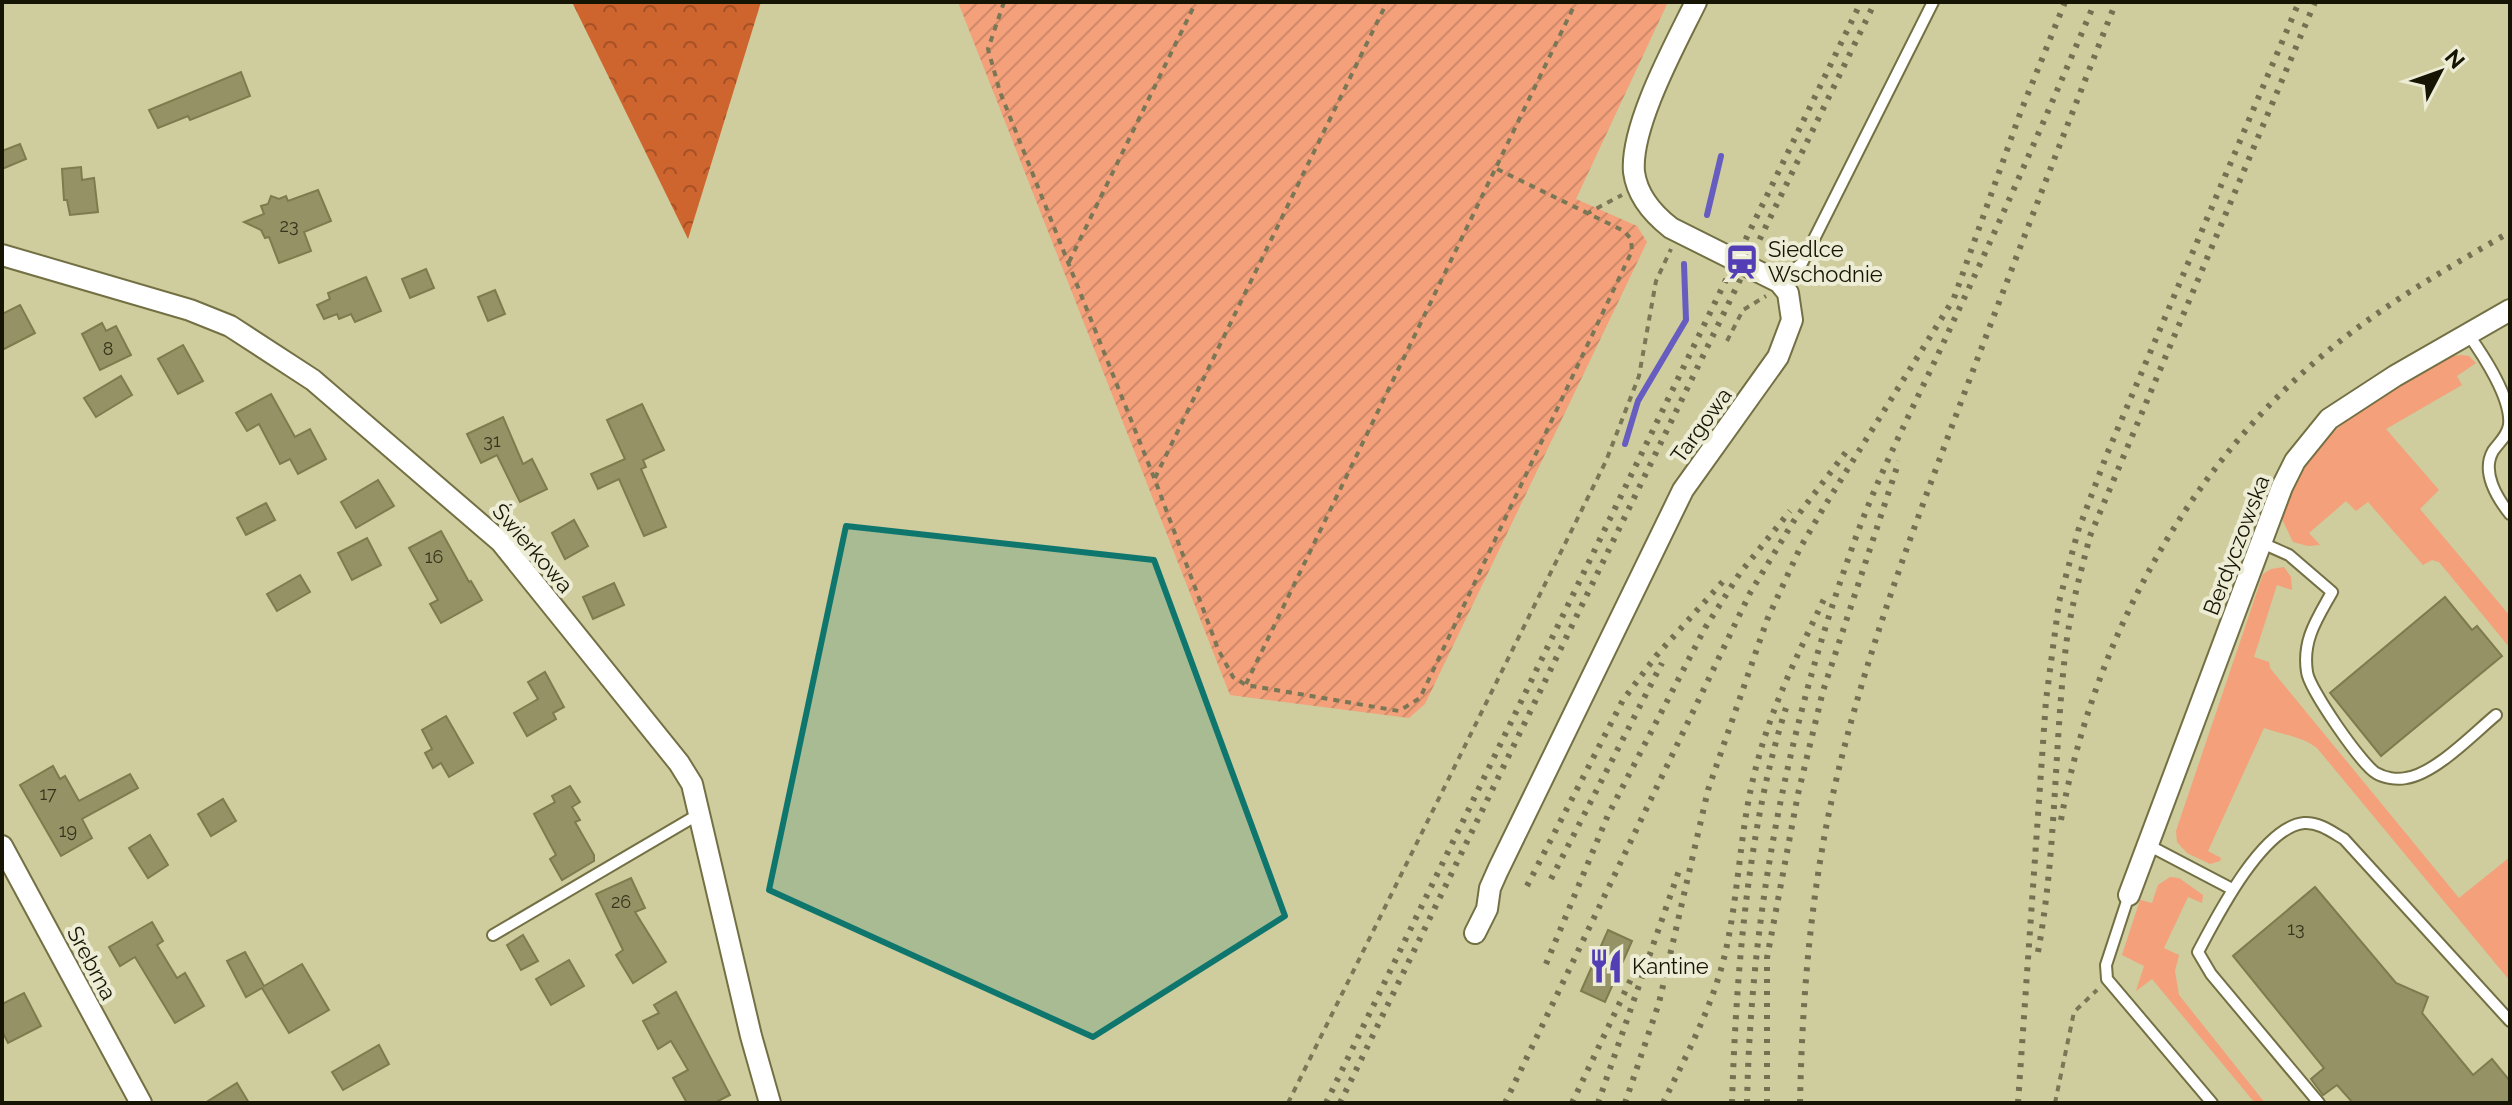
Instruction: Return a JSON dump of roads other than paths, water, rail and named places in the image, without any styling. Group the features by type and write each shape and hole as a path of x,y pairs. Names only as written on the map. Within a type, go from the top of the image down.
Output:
{"street":[{"path":"1696,2 1644,120 1634,158 1634,174 1640,191 1657,217 1680,233 1779,282"},
{"name":"Świerkowa","path":"2,255 203,315 230,326 313,380 501,542 679,763 692,784 751,1036 770,1103"},
{"name":"Targowa","path":"1475,933 1487,909 1490,888 1683,490 1778,357 1792,320 1788,293 1779,282"},
{"name":"Berdyczowska","path":"2129,895 2282,487 2295,461 2329,419 2510,310"},
{"name":"Srebrna","path":"2,846 141,1103"}],"lane":[{"path":"1779,282 1802,263 1933,2"},
{"path":"2468,334 2484,357 2507,408 2509,422 2506,435 2491,454 2489,476 2498,500 2510,514"},
{"path":"2262,543 2289,555 2332,592 2308,636 2307,674 2319,702 2375,773 2391,778 2425,773 2496,715"},
{"path":"493,935 701,813"},
{"path":"2319,1103 2211,974 2198,952 2232,889 2276,836 2287,828 2304,823 2321,825 2344,839 2510,1021"},
{"path":"2148,845 2232,889"},
{"path":"2129,895 2106,965 2107,979 2212,1103"}],"waterway":[{"path":"1707,215 1721,156"},
{"path":"1625,444 1638,401 1686,320 1684,264"}],"railway":[{"path":"1326,1103 1861,2"},
{"path":"1340,1103 1875,2"},
{"path":"1954,298 2021,111 2065,2"},
{"path":"1747,1103 1756,960 1765,891 1791,753 1829,616 1874,491 1990,242 2095,2"},
{"path":"1800,1103 1812,915 1831,803 1857,701 1924,501 2116,2"},
{"path":"2018,1103 2046,700 2059,602 2078,531 2107,454 2299,2"},
{"path":"2038,952 2052,842 2067,640 2090,536 2315,2"},
{"path":"2061,820 2077,750 2099,681 2127,613 2201,487 2246,430 2297,378 2352,332 2449,267 2510,232"},
{"path":"1625,1103 1659,1003 1708,790 1767,620 1800,548 1953,300"},
{"path":"1505,1103 1750,593 1795,519 1849,448"},
{"path":"1767,1103 1767,958 1798,794 1823,691 1899,461"},
{"path":"1546,964 1608,815 1705,628 1740,573 1790,511"},
{"path":"1527,886 1623,700 1656,656 1726,578"},
{"path":"1663,1103 1701,1023 1723,961 1752,782 1764,739 1788,677 1825,597"},
{"path":"1551,879 1662,663"},
{"path":"1732,1103 1746,904 1762,803 1786,708"},
{"path":"1598,1103 1681,865"},
{"path":"1572,1103 1632,977"}],"place":[{"name":"Siedlce Wschodnie","path":"1742,262"},
{"name":"Kantine","path":"1606,966"}]}
